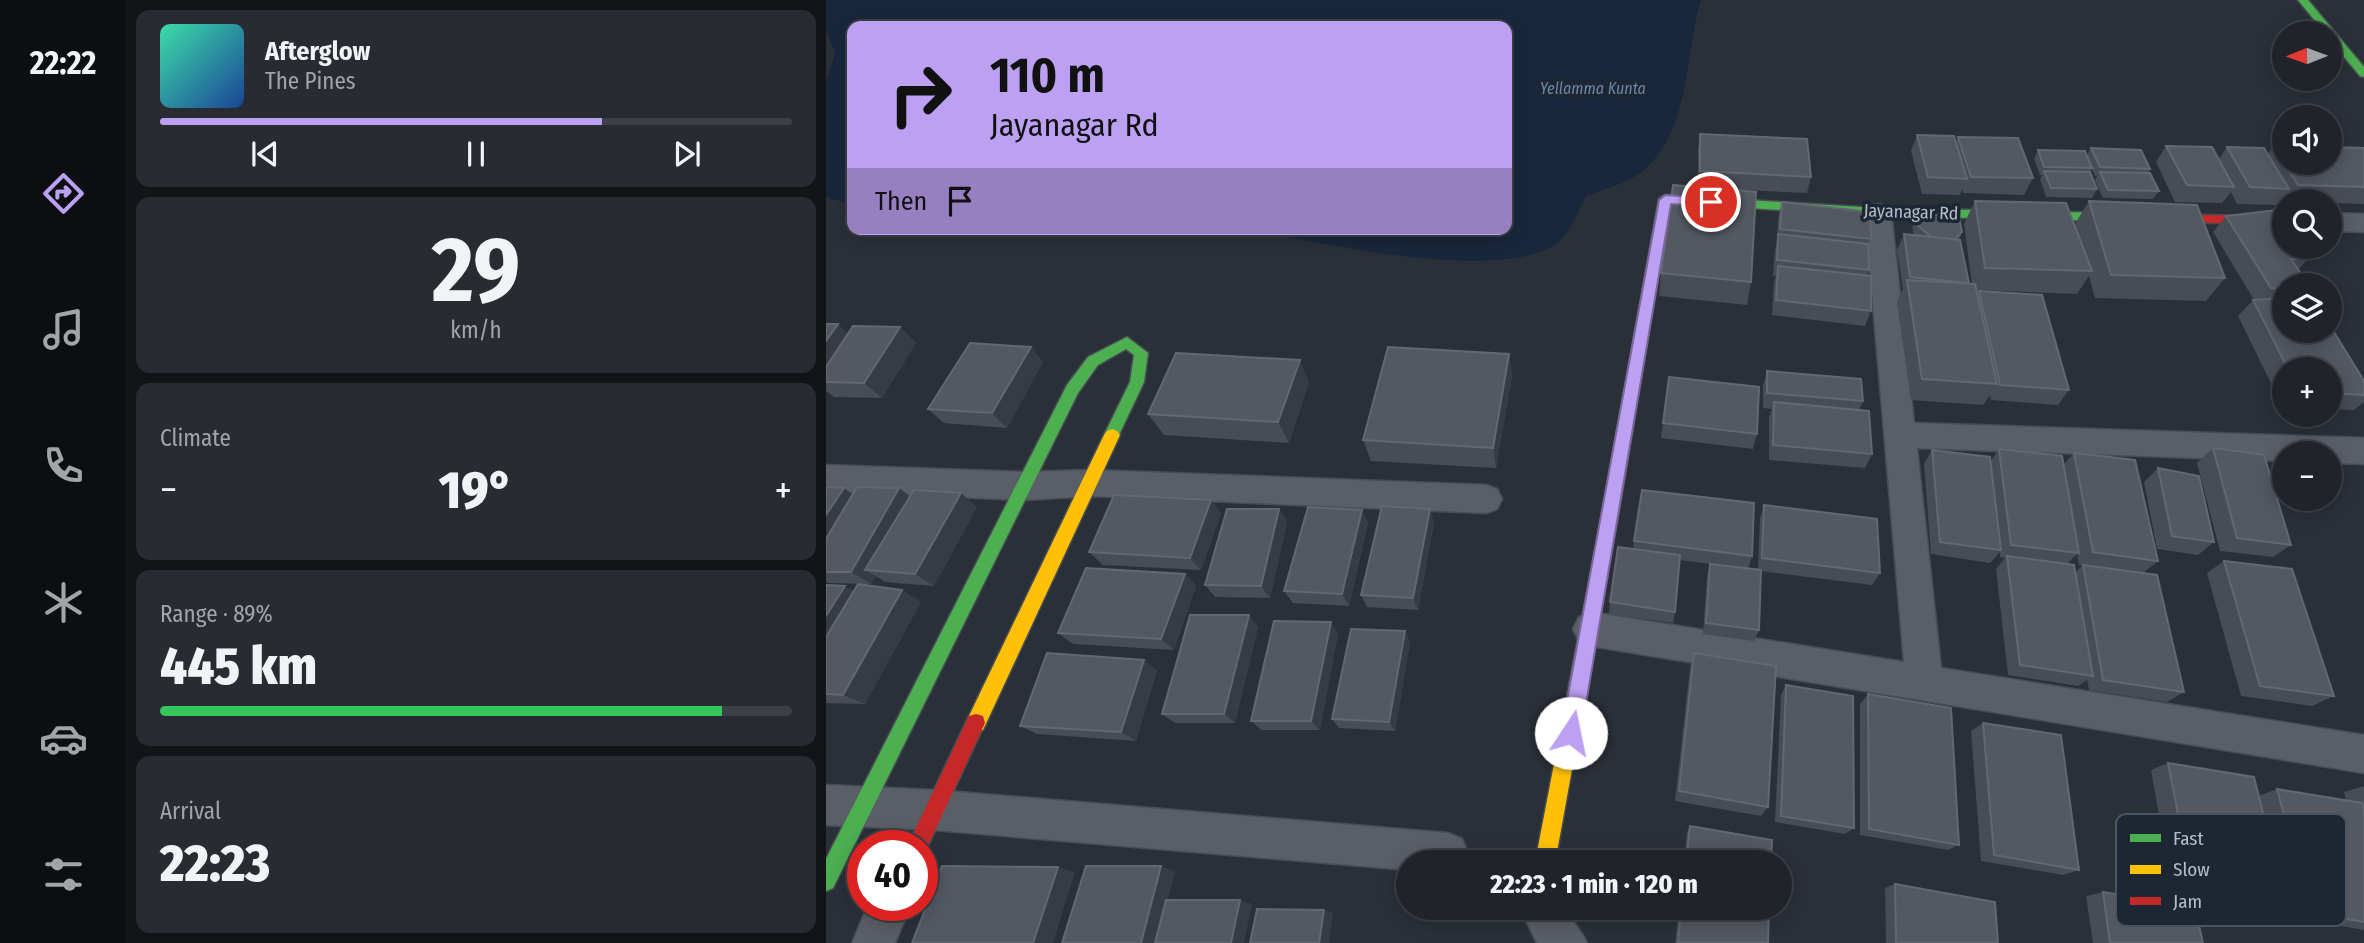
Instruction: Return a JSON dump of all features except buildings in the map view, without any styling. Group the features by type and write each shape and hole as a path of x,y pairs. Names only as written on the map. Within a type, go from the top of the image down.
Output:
{"street":[{"path":"2303,0 2364,74"},
{"name":"Jayanagar Rd","path":"1591,629 1665,200 1878,212 2272,221"},
{"path":"1878,212 1924,683"},
{"path":"2342,222 2364,223"},
{"path":"826,881 845,806 1024,486 1072,389 1093,361 1127,342 1141,353 1137,382 926,828"},
{"path":"1900,435 2364,452"},
{"path":"826,478 1024,486 1090,483 1486,499"},
{"path":"1548,850 1591,629 2364,754"},
{"path":"845,806 926,828 1396,851"},
{"path":"1547,920 1556,936 1566,943"},
{"path":"873,943 883,921"}],"water":[{"name":"Yellamma Kunta","path":"826,0 1701,0 1677,116 1669,138 1657,157 1634,177 1586,196 1569,229 1555,245 1527,256 1491,260 1403,256 1276,235 1512,235 1512,21 847,21 847,203 826,197 826,82 835,53 826,31"}],"traffic: fast":[{"path":"2303,0 2364,74"},
{"path":"1612,504 1665,199 1878,212 2157,218"},
{"path":"826,881 1072,389 1093,361 1127,342 1141,353 1137,382 1112,435"}],"traffic: slow":[{"path":"976,723 1112,435"},
{"path":"1547,850 1612,504"}],"traffic: jam":[{"path":"2157,218 2272,221"},
{"path":"925,830 976,723"}],"route":[{"path":"1571,733 1665,200 1711,202"}]}
